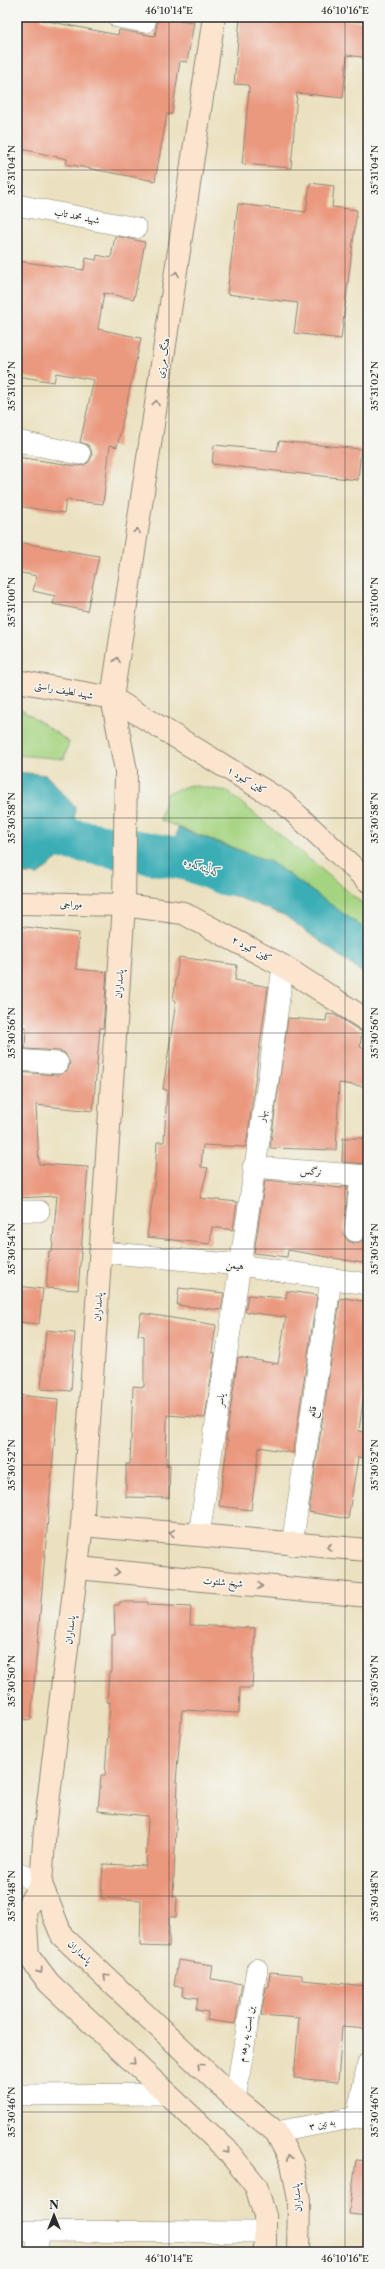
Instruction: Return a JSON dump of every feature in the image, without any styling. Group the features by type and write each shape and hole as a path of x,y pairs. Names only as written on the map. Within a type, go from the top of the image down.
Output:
{"main road":[{"name":"هنگ مرزی","path":"126,771 112,698 214,17"},
{"name":"شهید لطیف راستی","path":"17,681 112,698"},
{"name":"کلین کبود ۱","path":"112,698 283,802 368,881"},
{"name":"پاسداران","path":"126,771 124,905 102,1252 82,1525 78,1568 44,1828 41,1884 62,1936 235,2099 276,2132 292,2163 299,2200 298,2252"},
{"name":"میراجی","path":"17,903 124,905"},
{"name":"کلین کبود ۲","path":"124,905 183,913 283,966 368,1021"},
{"path":"82,1525 368,1550"},
{"name":"شیخ شلتوت","path":"78,1568 368,1596"},
{"path":"41,1884 26,1910 28,1955 49,1983 226,2149 256,2186 265,2216 265,2242"}],"street":[{"path":"118,17 144,22"},
{"name":"شهید محمد تاب","path":"17,205 136,228"},
{"path":"17,441 80,454"},
{"name":"بهار","path":"240,1265 253,1167 270,1068 283,966"},
{"path":"17,1060 58,1063"},
{"name":"نرگس","path":"253,1167 365,1176"},
{"path":"355,1231 365,1176"},
{"path":"17,1211 39,1211"},
{"name":"هیمن","path":"102,1252 240,1265 331,1280 368,1284"},
{"name":"یاسر","path":"199,1535 240,1265"},
{"name":"قانع","path":"292,1544 331,1280"},
{"path":"17,1872 41,1884"},
{"name":"بن بست به رهه م","path":"235,2099 257,1969"},
{"path":"363,2118 368,2064"},
{"path":"17,2095 168,2094"},
{"name":"به تین ۳","path":"276,2132 363,2118"},
{"path":"37,2252 27,2231 265,2242"}],"green space":[{"path":"17,706 69,742 64,759 17,755"},
{"path":"190,785 227,791 368,908 368,916 362,927 271,862 160,820 166,794"}],"water":[{"path":"17,772 46,775 75,807 73,845 38,875 17,873"},
{"path":"178,828 271,862 368,931 368,977 284,915 168,871"}],"building":[{"path":"17,17 42,17 42,20 118,35 119,30 155,36 158,17 194,22 187,62 180,61 172,114 167,114 155,181 66,164 67,159 17,148"},
{"path":"240,17 313,17 368,22 368,58 347,55 343,98 297,93 291,168 242,164 249,89 248,85 234,84"},
{"path":"310,183 334,186 332,207 357,210 341,339 294,333 298,303 227,294 238,204 306,212"},
{"path":"115,236 145,242 134,299 104,293 98,329 141,338 117,447 110,445 103,504 66,500 64,513 17,506 17,457 78,466 89,462 92,456 91,450 88,445 80,442 94,380 56,373 54,382 17,376 17,261 84,270 86,258 96,260 97,255 111,258"},
{"path":"279,441 361,449 358,480 212,464 214,445 277,451"},
{"path":"17,542 99,556 87,611 53,604 55,596 33,591 37,576 17,572"},
{"path":"17,926 79,933 76,969 107,972 103,1028 100,1028 93,1111 36,1105 39,1164 88,1167 78,1290 46,1288 49,1251 52,1251 57,1196 17,1198 17,1072 58,1075 68,1070 70,1063 65,1053 59,1051 25,1049 26,1027 17,1027"},
{"path":"179,957 237,965 235,980 268,987 246,1147 203,1145 201,1167 208,1168 200,1198 237,1202 233,1230 212,1227 210,1244 147,1237 154,1189 157,1142 164,1142 167,1090 163,1089 176,1001 173,1000"},
{"path":"327,1014 335,1015 362,1032 360,1047 368,1048 368,1087 339,1083 336,1150 270,1148 288,1018 326,1021"},
{"path":"343,1138 368,1138 368,1164 342,1162"},
{"path":"265,1180 342,1188 342,1186 348,1186 344,1235 348,1241 354,1243 360,1242 365,1238 368,1222 368,1264 288,1250 287,1257 254,1253"},
{"path":"17,1286 43,1289 39,1324 17,1322"},
{"path":"179,1288 224,1293 221,1310 177,1305"},
{"path":"287,1291 317,1295 293,1453 259,1447 251,1510 219,1506 228,1440 226,1440 238,1357 278,1364 286,1317 245,1312 248,1295 286,1298"},
{"path":"345,1298 368,1302 368,1361 359,1431 368,1432 368,1459 358,1457 348,1519 309,1512 340,1299"},
{"path":"141,1313 216,1325 212,1352 215,1353 205,1418 167,1415 166,1465 170,1465 169,1498 126,1497 126,1464 130,1464 133,1386 144,1387 144,1336 138,1335"},
{"path":"46,1330 75,1333 71,1391 41,1389"},
{"path":"17,1395 58,1399 31,1720 17,1719"},
{"path":"119,1602 148,1602 148,1605 191,1607 190,1625 255,1628 252,1688 240,1688 239,1713 182,1710 176,1782 178,1783 173,1897 177,1897 176,1917 169,1917 169,1947 140,1946 141,1900 101,1898 103,1864 146,1866 148,1816 98,1811 101,1775 105,1775 110,1702 107,1702 109,1672 112,1672 112,1635 115,1635 114,1605 119,1605"},
{"path":"178,1960 213,1965 211,1979 242,1984 235,2024 207,2020 208,2012 196,2010 198,1998 182,1996 183,1987 174,1986"},
{"path":"270,1972 302,1975 302,1980 368,1986 368,2029 342,2027 338,2082 294,2078 299,2018 261,2015 266,1987 269,1987"},
{"path":"356,2160 368,2161 368,2216 349,2214"}],"waterway":[{"name":"کەڵینەکەوە","path":"17,830 189,860 226,875"}]}
